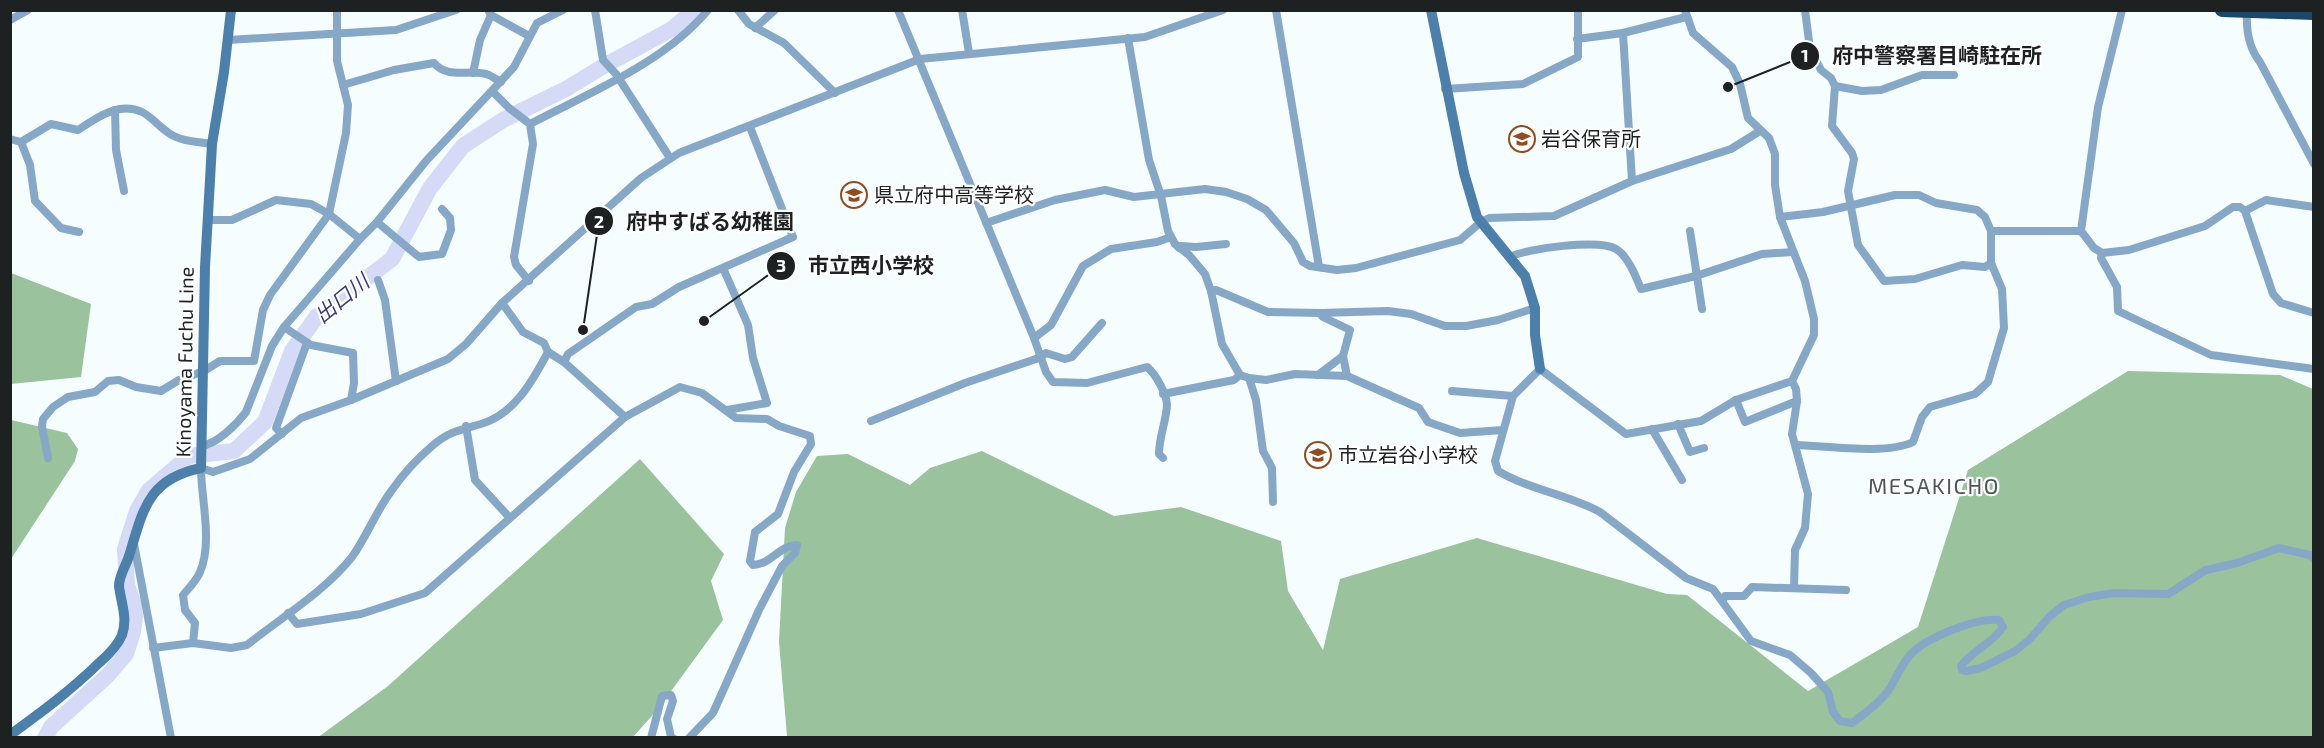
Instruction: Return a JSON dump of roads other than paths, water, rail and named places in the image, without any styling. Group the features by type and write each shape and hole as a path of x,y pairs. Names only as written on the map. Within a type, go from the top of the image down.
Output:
{"highway":[{"path":"2222,10 2313,13"}],"main road":[{"name":"Kinoyama Fuchu Line","path":"10,735 67,694 122,637 125,616 119,585 120,576 129,558 141,514 154,494 167,481 185,471 201,466 212,144 231,10"},
{"path":"1431,10 1445,89 1464,173 1477,217 1525,276 1535,308 1535,335 1540,369"}],"street":[{"path":"48,458 42,427 43,419 52,407 68,398 95,392 108,381 119,380 136,387 161,391 220,361 254,361 263,310 270,295 329,214 346,133 348,105 337,61 337,10"},
{"path":"228,40 396,30 456,10"},
{"path":"201,446 209,445 239,421 246,412 272,346 284,327 377,222 426,161 514,67 537,23 563,10"},
{"path":"596,10 603,60 618,76 670,158"},
{"path":"530,124 672,44 694,27 708,10"},
{"path":"738,10 749,24 784,43 835,93"},
{"path":"755,28 775,10"},
{"path":"898,10 920,59 1046,372 1053,382 1087,383 1148,367 1156,374 1167,403 1159,440 1159,454 1162,458"},
{"path":"962,10 969,53"},
{"path":"201,466 213,472 250,459 301,418 351,400 448,359 466,344 502,303 641,178 670,158 920,59 1145,37 1223,10"},
{"path":"1276,10 1319,267"},
{"path":"1805,10 1810,49 1821,70 1831,78 1835,86 1832,126 1852,153 1852,172 1848,191 1858,245 1884,281 1915,279 1962,265 1985,267 1991,263"},
{"path":"2122,10 2098,107 2081,231 2094,248 2102,253 2129,249 2205,226 2233,207 2240,207 2245,211 2273,294 2281,303 2291,308 2313,313"},
{"path":"10,20 26,11"},
{"path":"1445,89 1522,84 1578,57 1575,11"},
{"path":"2247,12 2246,29 2252,52 2260,62 2313,164"},
{"path":"473,74 480,40 490,13 529,36"},
{"path":"1577,39 1623,33 1685,14 1693,33 1732,67 1740,84 1748,118 1769,138 1775,154 1775,185 1780,217 1805,281 1814,319 1814,335 1792,381 1736,400 1701,420 1626,434 1540,369 1513,396 1495,460 1498,471 1515,482 1586,505 1600,512 1686,578 1713,589 1751,641 1790,655 1811,673 1828,692 1833,712 1840,721 1852,723 1865,713 1888,691 1911,654 1928,641 1968,625 1992,619 1999,620 2003,627 1999,634 1966,660 1961,666 1962,670 1966,671 1981,668 2015,651 2064,605 2089,597 2114,593 2168,594 2206,570 2237,563 2279,548 2310,555 2313,559"},
{"path":"1623,33 1632,181"},
{"path":"1128,38 1149,160 1171,237 1205,274 1211,291 1222,344 1240,375 1266,380 1295,374 1347,376 1419,408 1428,422 1460,433 1503,429"},
{"path":"343,85 394,70 434,63 438,68 461,74 487,74 501,82"},
{"path":"1835,86 1862,91 1881,90 1922,75 1954,75"},
{"path":"493,92 530,124 533,144 514,257 516,265 529,281"},
{"path":"10,139 21,142 51,124 78,130 98,117 127,108 142,112 176,137 212,144"},
{"path":"115,110 116,150 124,191"},
{"path":"564,362 568,354 636,307 652,304 679,287 793,237 750,127"},
{"path":"986,223 1055,200 1105,190 1134,197 1161,196 1205,189 1226,192 1246,199 1266,210 1283,229 1303,262 1310,266 1337,270 1356,268 1460,240 1489,218 1554,216 1632,181 1731,149 1760,131"},
{"path":"21,142 30,165 35,201 61,228 79,232"},
{"path":"1780,217 1823,212 1895,195 1919,195 1936,203 1977,210 1985,217 1991,231 1991,263 2002,289 2004,328 1988,382 1975,394 1930,407 1922,417 1913,442 1903,447 1883,449 1796,445"},
{"path":"208,220 232,220 276,200 311,204 329,214 360,239"},
{"path":"2245,211 2266,200 2313,207"},
{"path":"377,222 419,256 442,254 451,230 450,218 442,209"},
{"path":"1690,231 1702,309"},
{"path":"1991,231 2081,231"},
{"path":"1034,338 1051,325 1083,266 1111,249 1157,242 1171,237"},
{"path":"1179,248 1181,246 1226,244"},
{"path":"1510,257 1519,252 1575,245 1614,247 1634,273 1641,289 1696,276 1762,254 1792,252"},
{"path":"2102,253 2101,258 2117,287 2118,311 2211,355 2313,369"},
{"path":"723,268 748,325 753,358 767,403 767,419"},
{"path":"378,280 385,300 396,381"},
{"path":"1211,291 1216,290 1268,312 1388,311 1411,314 1445,326 1466,326 1498,320 1535,308"},
{"path":"502,303 523,332 544,343 548,352 564,362 625,417"},
{"path":"1320,313 1323,317 1350,330 1343,356 1347,376"},
{"path":"871,421 965,383 1036,359 1046,353 1065,359 1072,357 1102,323"},
{"path":"284,327 307,343 353,353 354,383 351,400"},
{"path":"282,434 276,429 307,343"},
{"path":"153,648 193,643 231,648 247,645 333,578 353,555 391,491 432,446 450,433 466,426 483,423 508,408 520,398 536,376 548,352"},
{"path":"1318,375 1343,356"},
{"path":"1163,394 1234,380 1240,375"},
{"path":"1249,378 1256,400 1263,451 1272,468 1274,502"},
{"path":"1792,381 1796,388 1797,400 1792,434 1808,494 1805,528 1795,550 1794,588"},
{"path":"288,613 297,624 360,614 425,593 625,417 680,387 702,393 736,418 767,419 779,426 810,436 811,444 794,472 778,514 755,532 750,561 760,565 790,545 797,545 795,553 782,566 759,610 713,713 689,738"},
{"path":"1452,391 1513,396"},
{"path":"1736,400 1745,422 1797,400"},
{"path":"727,410 767,403"},
{"path":"1678,424 1690,452 1704,448"},
{"path":"466,426 475,480 509,517"},
{"path":"1652,429 1682,480"},
{"path":"193,643 195,623 185,610 183,595 200,573 203,561 206,518 201,466"},
{"path":"133,539 170,737"},
{"path":"1722,600 1725,596 1744,596 1752,587 1846,590"},
{"path":"651,738 662,696 671,695 673,701 668,719 673,738"}],"waterway":[{"name":"出口川","path":"45,738 51,727 107,676 126,654 135,616 127,585 125,549 137,511 149,490 189,456 234,451 265,422 292,351 317,316 392,259 430,188 463,146 503,120 566,89 672,29 695,10"}],"place":[{"name":"府中警察署目崎駐在所","path":"1728,87"},
{"name":"岩谷保育所","path":"1522,139"},
{"name":"県立府中高等学校","path":"854,195"},
{"name":"市立西小学校","path":"704,321"},
{"name":"府中すばる幼稚園","path":"583,330"},
{"name":"市立岩谷小学校","path":"1318,455"}],"district":[{"name":"MESAKICHO","path":"1934,486"}]}
